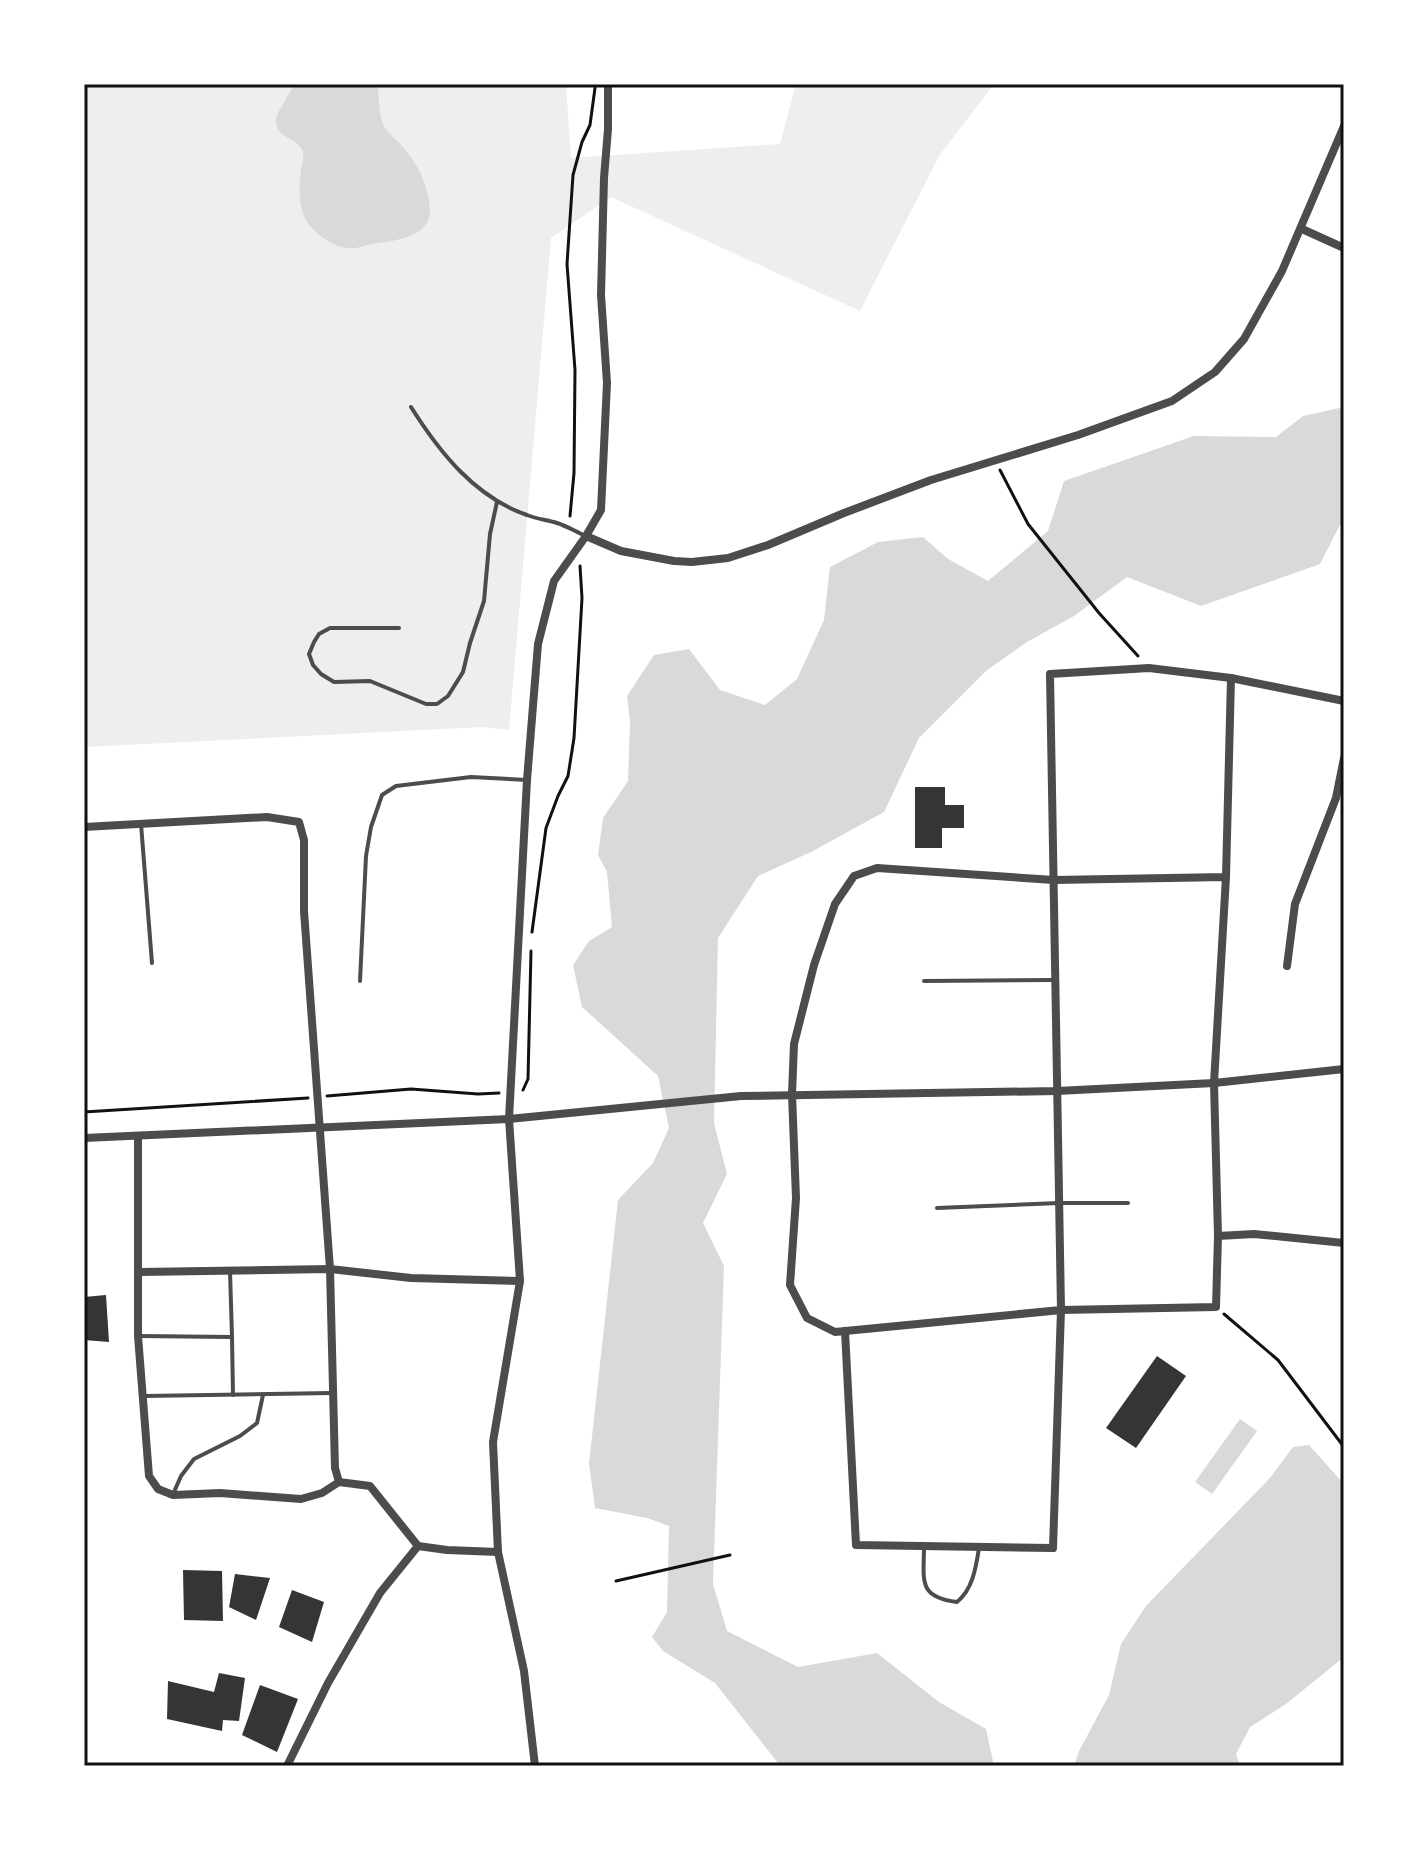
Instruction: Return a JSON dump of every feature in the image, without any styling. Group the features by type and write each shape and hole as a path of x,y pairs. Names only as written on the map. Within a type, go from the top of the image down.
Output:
{"street":[{"path":"535,1766 524,1671 498,1552 493,1442 520,1281 509,1119 527,780 538,644 554,581 601,510 607,383 601,295 608,84"},
{"path":"586,536 621,551 674,561 728,558 931,480 1078,435 1172,401 1215,372 1244,339 1302,229 1344,126"},
{"path":"1302,229 1344,248"},
{"path":"845,1331 856,1545 1053,1548 1061,1310 1050,674 1149,668 1231,678 1344,701"},
{"path":"1226,877 1054,880 877,868 854,876 835,904 814,965 794,1044 792,1094 796,1198 790,1285 807,1318 835,1332 1061,1310 1216,1307 1218,1236 1214,1083 1226,877 1231,678"},
{"path":"1287,966 1295,904 1336,798 1344,758"},
{"path":"84,827 267,817 299,822 304,840 304,911 330,1269 335,1468 339,1482"},
{"path":"84,1138 509,1119 741,1096 1057,1091 1214,1083 1344,1069"},
{"path":"138,1136 138,1336 149,1476 158,1489 173,1495 220,1493 301,1499 322,1493 339,1482 370,1486 418,1546 498,1552"},
{"path":"1218,1236 1254,1234 1344,1243"},
{"path":"139,1272 330,1269 411,1278 520,1281"},
{"path":"287,1766 328,1683 380,1593 418,1546"}],"lane":[{"path":"411,407 453,466 497,502 586,536"},
{"path":"399,628 330,628 319,634 309,654 321,674 334,682 370,681 426,704 437,704 448,696 463,672 484,601 490,534 497,502"},
{"path":"360,981 366,856 371,827 382,795 396,786 471,777 527,780"},
{"path":"141,824 152,963"},
{"path":"924,981 1056,980"},
{"path":"937,1208 1128,1203"},
{"path":"230,1271 233,1395"},
{"path":"138,1336 232,1337"},
{"path":"144,1396 332,1393"},
{"path":"173,1495 181,1476 194,1459 240,1436 257,1423 263,1395"},
{"path":"924,1546 927,1589 943,1600 957,1602 965,1596 970,1585 979,1547"}],"path":[{"path":"995,461 1028,524 1099,613 1149,668"},
{"path":"84,1112 411,1089 511,1093"},
{"path":"1216,1307 1278,1360 1344,1447"},
{"path":"616,1581 730,1555"}],"shaded area":[{"path":"84,84 566,84 571,158 780,144 796,84 994,84 939,156 860,311 611,197 551,238 509,730 483,727 84,747"},
{"path":"293,84 377,84 384,126 412,159 424,183 430,210 423,228 396,240 351,248 332,243 311,228 302,211 300,198 303,152 301,147 280,132 276,122"},
{"path":"1344,407 1344,517 1320,564 1201,606 1127,577 1074,616 1027,642 986,671 919,738 884,812 811,852 758,876 718,938 714,1123 727,1174 703,1223 724,1266 713,1584 727,1631 798,1667 877,1653 939,1702 986,1729 994,1766 776,1766 778,1763 715,1683 663,1651 652,1637 667,1612 669,1526 647,1518 595,1508 589,1464 618,1200 653,1163 669,1128 658,1076 582,1007 573,965 589,941 612,927 607,872 598,855 603,818 628,781 630,722 627,696 654,655 689,649 720,690 765,705 797,679 824,620 830,567 878,542 923,537 948,559 988,581 1048,531 1064,481 1194,436 1276,437 1303,416"},
{"path":"1240,1419 1257,1431 1212,1494 1195,1482"},
{"path":"1309,1445 1344,1484 1344,1657 1286,1704 1250,1727 1236,1754 1240,1766 1074,1766 1109,1695 1121,1644 1146,1606 1269,1479 1293,1447"}],"building":[{"path":"915,787 945,787 945,805 964,805 964,828 942,828 942,848 915,848"},
{"path":"106,1295 109,1342 84,1340 84,1297"},
{"path":"1157,1356 1186,1376 1136,1448 1106,1428"},
{"path":"183,1570 222,1571 223,1621 184,1620"},
{"path":"235,1574 270,1578 256,1620 229,1607"},
{"path":"292,1590 324,1602 312,1642 279,1627"},
{"path":"219,1673 245,1678 239,1721 223,1720 222,1731 167,1719 168,1681 214,1692"},
{"path":"260,1685 298,1699 277,1752 242,1735"}]}
